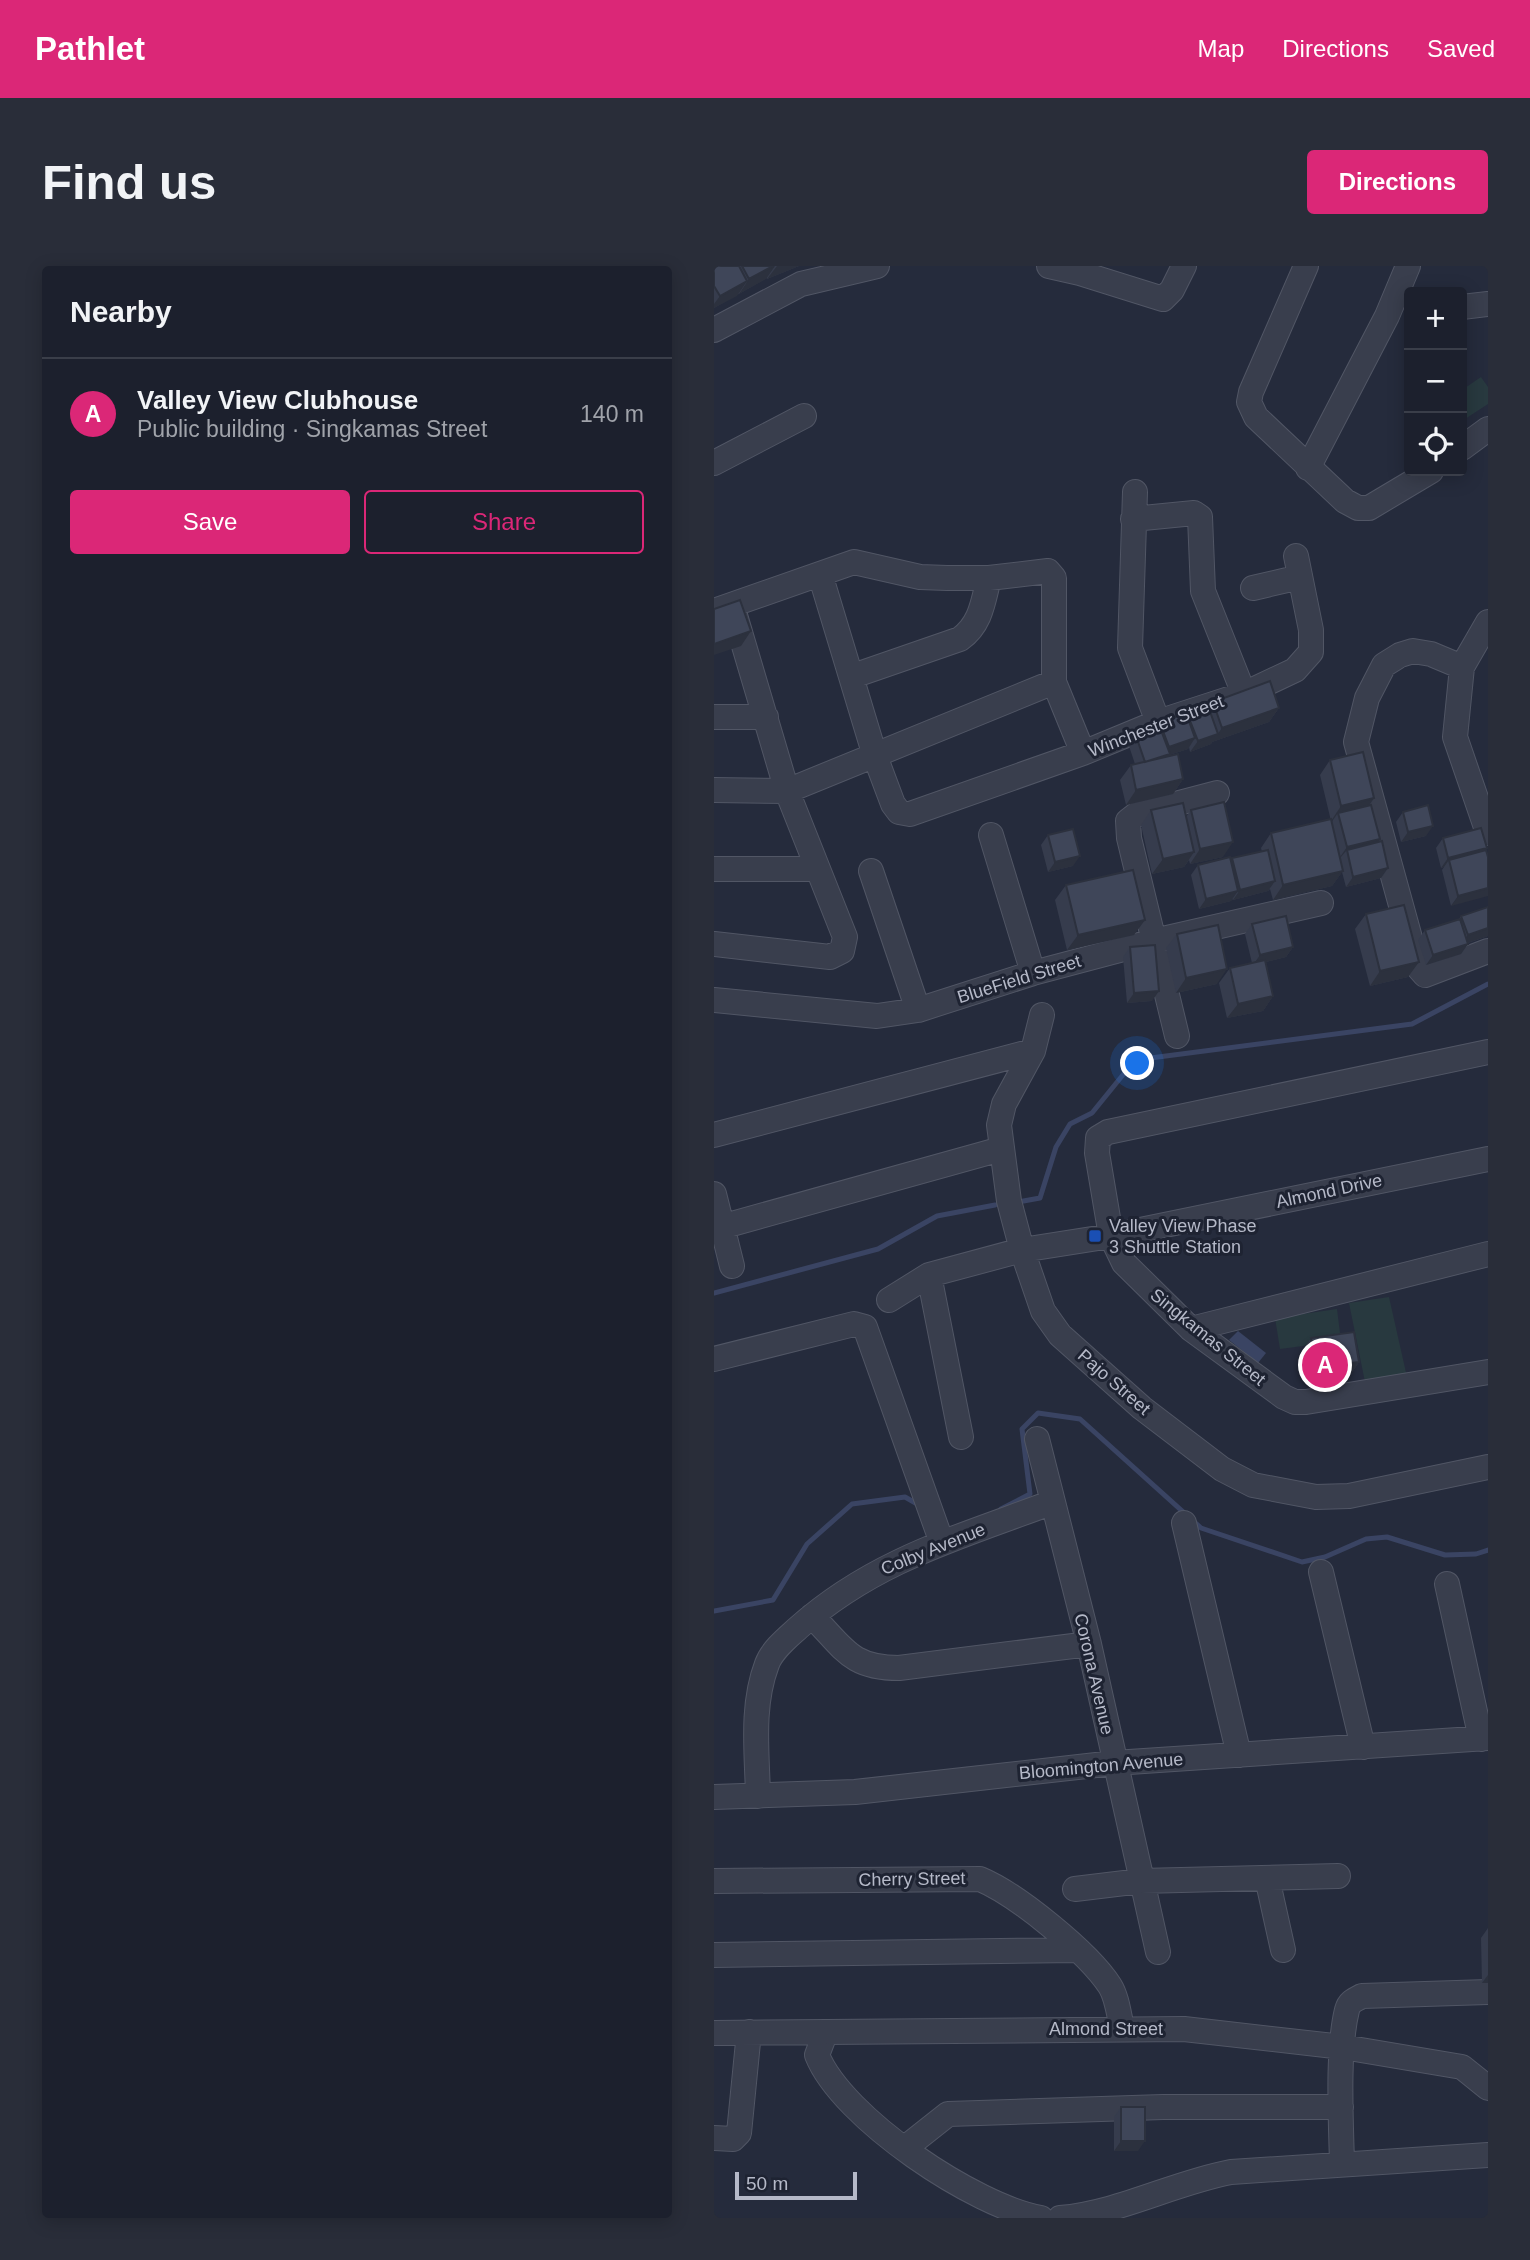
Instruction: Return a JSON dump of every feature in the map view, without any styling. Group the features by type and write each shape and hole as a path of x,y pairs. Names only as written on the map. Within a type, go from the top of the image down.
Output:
{"street":[{"path":"714,330 801,284 877,266"},
{"path":"1049,266 1163,299 1172,290 1184,266"},
{"path":"1306,266 1251,392 1249,402 1256,417 1308,468 1345,501 1358,508 1369,508 1423,476"},
{"path":"1308,468 1398,315 1408,266"},
{"path":"1467,306 1488,304"},
{"path":"714,463 804,416"},
{"path":"1467,444 1488,429"},
{"path":"1135,492 1130,648 1158,722"},
{"path":"1133,519 1194,513 1200,517 1203,591 1244,694"},
{"path":"714,944 831,957 842,951 845,937 787,791 766,717 723,608 853,562 920,577 989,578 1043,569 1052,574 1055,682 1083,753"},
{"name":"Winchester Street","path":"875,757 893,804 899,812 910,814 1083,753 1158,722 1244,694 1296,670 1311,652 1311,630 1298,566 1253,588"},
{"path":"820,573 853,676 875,757"},
{"path":"853,676 960,639 970,632 977,624 989,578"},
{"path":"1488,622 1462,667 1455,737 1488,833"},
{"path":"1462,667 1431,654 1413,651 1384,665 1367,698 1356,742 1418,967 1425,975 1488,951"},
{"path":"714,790 787,791 1055,682"},
{"path":"714,717 766,717"},
{"path":"1177,1036 1129,838 1128,821 1137,814 1217,793"},
{"path":"991,835 1033,973"},
{"path":"714,869 816,869"},
{"path":"871,870 918,1010"},
{"name":"BlueField Street","path":"714,1000 877,1016 918,1010 1033,973 1154,941 1321,904"},
{"name":"Pajo Street","path":"1042,1015 1033,1051 1004,1104 999,1125 1009,1201 1022,1250 1043,1311 1060,1335 1142,1408 1222,1469 1253,1485 1316,1497 1349,1496 1488,1467"},
{"path":"714,1135 1033,1051"},
{"name":"Singkamas Street","path":"1488,1052 1108,1132 1098,1138 1097,1153 1111,1236 1124,1263 1191,1329 1295,1402 1488,1372"},
{"path":"718,1228 1002,1149"},
{"name":"Almond Drive","path":"889,1300 929,1275 1022,1250 1111,1236 1488,1159"},
{"path":"714,1194 718,1228 732,1266"},
{"path":"1191,1329 1488,1254"},
{"path":"929,1275 961,1437"},
{"path":"714,1359 854,1324 866,1327 942,1543"},
{"name":"Corona Avenue","path":"1037,1439 1089,1644 1158,1952"},
{"name":"Colby Avenue","path":"758,1796 757,1697 760,1685 768,1660 812,1616 887,1565 1053,1502"},
{"path":"1184,1523 1239,1755"},
{"path":"1321,1572 1363,1747"},
{"path":"1447,1584 1485,1738"},
{"path":"812,1616 857,1661 872,1668 899,1668 1089,1644"},
{"name":"Bloomington Avenue","path":"714,1797 855,1792 1114,1763 1485,1738"},
{"path":"1075,1889 1141,1881 1338,1876"},
{"path":"1267,1878 1283,1951"},
{"name":"Cherry Street","path":"714,1881 980,1879 1004,1888 1077,1951 1112,1989 1122,2028"},
{"path":"714,1955 1077,1951"},
{"path":"1342,2164 1343,2047 1347,2009 1352,2000 1362,1997 1488,1992"},
{"name":"Almond Street","path":"714,2033 825,2034 1122,2028 1239,2033 1462,2067 1488,2088"},
{"path":"714,2138 733,2139 739,2133 749,2032"},
{"path":"825,2034 817,2055 844,2097 905,2148 974,2194 1019,2214 1041,2218"},
{"path":"1462,2067 1488,2063"},
{"path":"905,2148 948,2114 1163,2107 1341,2107"},
{"path":"1060,2218 1100,2210 1202,2178 1231,2172 1488,2154"}],"shaded area":[{"path":"1481,377 1488,387 1488,404 1467,418 1467,413 1467,387"},
{"path":"1389,1297 1407,1377 1365,1382 1349,1303"},
{"path":"1337,1309 1341,1341 1280,1349 1275,1318"}],"water":[{"path":"1238,1331 1266,1353 1258,1363 1229,1340"}],"building":[{"path":"714,266 739,266 747,281 720,296 714,286"},
{"path":"742,266 773,266 749,279"},
{"path":"740,600 751,631 714,644 714,609"},
{"path":"1270,681 1279,708 1222,728 1213,702"},
{"path":"1208,706 1218,734 1198,741 1187,713"},
{"path":"1186,713 1195,738 1169,747 1160,723"},
{"path":"1159,725 1170,754 1145,762 1135,733"},
{"path":"1363,752 1374,798 1341,806 1330,760"},
{"path":"1178,754 1183,779 1136,790 1131,765"},
{"path":"1224,802 1233,842 1200,849 1191,810"},
{"path":"1183,803 1194,852 1163,859 1151,810"},
{"path":"1371,805 1380,839 1347,847 1338,813"},
{"path":"1428,805 1433,826 1408,832 1403,812"},
{"path":"1331,819 1343,871 1283,885 1271,833"},
{"path":"1481,828 1487,848 1448,858 1443,838"},
{"path":"1073,829 1080,856 1055,862 1048,835"},
{"path":"1382,841 1388,868 1353,877 1347,850"},
{"path":"1268,850 1275,881 1240,890 1232,858"},
{"path":"1486,850 1488,888 1458,896 1449,860"},
{"path":"1230,857 1238,891 1206,899 1198,865"},
{"path":"1133,870 1145,920 1078,935 1066,885"},
{"path":"1404,905 1419,962 1380,971 1366,914"},
{"path":"1488,907 1488,928 1468,935 1461,916"},
{"path":"1286,916 1293,947 1260,955 1252,924"},
{"path":"1460,919 1468,944 1433,955 1425,930"},
{"path":"1218,925 1227,969 1186,978 1177,934"},
{"path":"1155,945 1159,991 1134,993 1130,947"},
{"path":"1265,960 1273,996 1238,1004 1230,968"},
{"path":"1354,1332 1359,1362 1315,1367 1311,1338"},
{"path":"1121,2107 1145,2107 1145,2141 1121,2141"}],"waterway":[{"path":"1018,1202 1040,1198 1056,1147 1070,1124 1092,1113 1135,1060 1412,1024 1488,984"},
{"path":"714,1293 878,1249 937,1216 995,1205"},
{"path":"1001,1509 1030,1494 1022,1429 1038,1413 1080,1419 1201,1528 1302,1562 1325,1557 1366,1539 1387,1537 1445,1555 1476,1554 1488,1550"},
{"path":"714,1611 773,1600 807,1544 852,1504 905,1497 919,1505"}],"place":[{"name":"Valley View Phase 3 Shuttle Station","path":"1095,1236"},
{"name":"Valley View Clubhouse","path":"1325,1365"}]}
